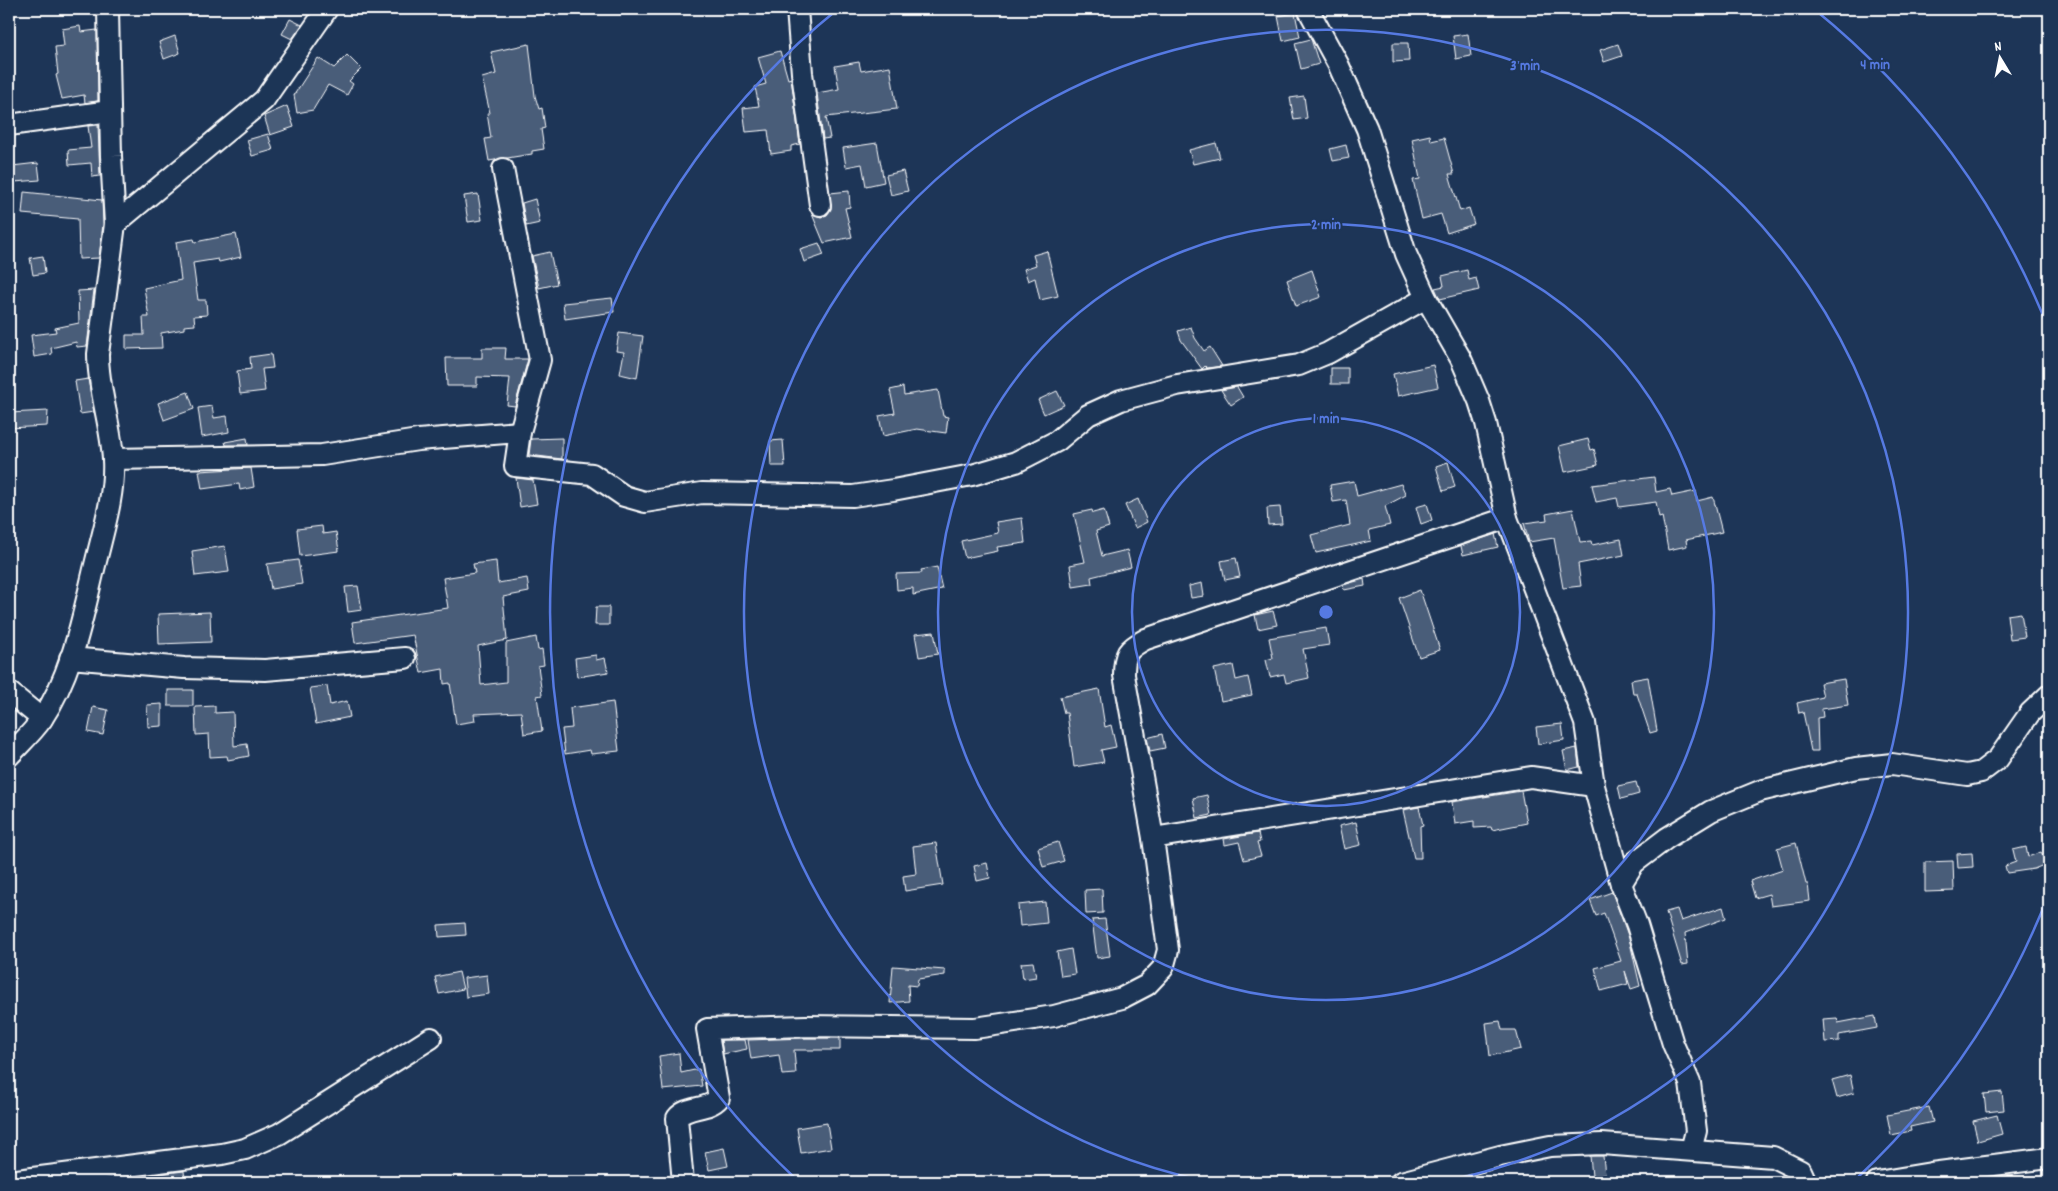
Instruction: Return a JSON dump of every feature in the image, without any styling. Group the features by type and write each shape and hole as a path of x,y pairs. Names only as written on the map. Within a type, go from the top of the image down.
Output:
{"street":[{"path":"9,756 42,719 64,677 108,511 113,459 98,374 98,354 115,224 108,9"},
{"path":"115,224 264,100 327,9"},
{"path":"798,9 802,73 820,205"},
{"path":"1308,9 1338,64 1367,129 1406,254 1426,298 1461,359 1479,400 1507,518 1585,723 1594,786 1621,884 1637,925 1673,1044 1690,1083 1696,1131 1691,1150"},
{"path":"9,125 110,111"},
{"path":"502,169 540,360 520,432 515,466 592,474 624,496 645,502 702,493 853,496 885,492 972,475 1016,462 1057,441 1088,415 1121,400 1177,385 1300,365 1328,353 1426,298"},
{"path":"113,459 322,455 418,440 520,432"},
{"path":"683,1182 677,1118 681,1114 709,1106 718,1098 707,1029 806,1026 975,1028 1054,1016 1122,998 1147,985 1163,968 1168,950 1153,838 1124,675 1124,660 1130,648 1146,639 1507,518"},
{"path":"70,658 184,668 265,670 406,658"},
{"path":"9,692 42,719"},
{"path":"1621,884 1634,863 1668,838 1711,811 1760,791 1856,768 1892,764 1967,775 1981,772 1998,759 2030,713 2049,695"},
{"path":"1153,838 1531,777 1594,786"},
{"path":"9,1181 222,1154 245,1148 279,1134 431,1038"},
{"path":"1401,1182 1500,1156 1550,1146 1602,1144 1691,1150 1712,1154 1773,1157 1801,1170 1806,1182"},
{"path":"1878,1182 1931,1173 2049,1158"}],"building":[{"path":"1295,13 1300,37 1283,41 1278,16"},
{"path":"290,19 302,25 292,39 282,34"},
{"path":"80,26 81,32 97,30 98,101 85,103 84,95 62,99 56,75 58,74 55,47 64,46 62,29"},
{"path":"1468,34 1471,56 1456,59 1453,36"},
{"path":"175,36 180,53 164,59 159,42"},
{"path":"1311,39 1319,64 1301,69 1295,43"},
{"path":"1393,43 1408,43 1409,61 1393,62"},
{"path":"529,44 535,96 539,109 542,108 545,128 541,129 544,149 532,151 532,154 489,161 485,139 491,138 487,113 490,113 482,78 496,74 491,52"},
{"path":"1618,44 1622,56 1604,62 1600,50"},
{"path":"780,51 788,79 791,78 800,144 791,146 791,151 771,154 768,130 746,132 743,108 759,106 755,87 766,84 758,57"},
{"path":"347,55 361,69 349,81 353,84 347,95 328,85 313,110 297,113 294,95 318,58 334,68"},
{"path":"859,62 861,71 890,66 897,109 826,117 830,138 823,139 817,93 839,89 835,66"},
{"path":"1304,96 1307,118 1294,120 1290,98"},
{"path":"287,106 294,127 270,135 264,116"},
{"path":"98,125 100,176 92,177 91,163 69,165 68,150 91,148 88,126"},
{"path":"268,134 273,150 252,156 247,140"},
{"path":"1430,135 1431,141 1444,138 1454,174 1449,174 1460,211 1469,208 1474,224 1447,233 1441,214 1422,219 1413,180 1420,179 1412,139"},
{"path":"877,143 884,182 866,186 862,164 846,167 843,148"},
{"path":"1216,143 1220,158 1193,164 1189,150"},
{"path":"1346,145 1349,158 1333,161 1330,149"},
{"path":"38,163 40,180 14,182 12,166"},
{"path":"903,171 908,191 891,195 886,175"},
{"path":"849,191 850,207 845,208 852,237 824,243 812,214 821,217 827,215 831,209 830,193"},
{"path":"24,192 102,200 103,224 99,258 79,259 78,219 22,214"},
{"path":"478,194 482,220 468,222 464,196"},
{"path":"535,199 540,223 526,226 522,203"},
{"path":"236,234 241,257 219,262 218,259 193,263 198,300 206,300 207,315 194,316 195,325 184,326 184,329 161,333 162,348 126,349 126,335 144,335 143,317 149,317 144,288 181,280 176,242 194,239 195,242"},
{"path":"819,243 824,255 804,262 800,249"},
{"path":"1047,251 1058,296 1040,300 1035,278 1028,281 1024,269 1036,265 1033,255"},
{"path":"550,252 557,284 539,288 532,256"},
{"path":"43,256 45,273 33,275 30,258"},
{"path":"1312,270 1321,297 1296,306 1287,280"},
{"path":"1467,270 1469,280 1476,278 1479,290 1440,299 1435,288 1444,286 1442,276"},
{"path":"94,290 87,346 77,347 76,342 51,348 52,354 34,357 31,335 56,332 55,328 79,323 78,291"},
{"path":"612,298 614,312 565,319 563,303"},
{"path":"1191,327 1195,338 1204,351 1210,347 1222,366 1207,368 1205,366 1202,369 1181,340 1178,331"},
{"path":"619,333 643,336 637,378 620,374 624,352 616,351"},
{"path":"482,348 506,348 505,359 528,359 515,406 507,405 510,378 477,377 477,386 447,386 446,358 482,358"},
{"path":"271,354 273,368 262,369 265,391 240,394 237,371 251,369 250,357"},
{"path":"1433,365 1438,387 1398,396 1393,374"},
{"path":"1331,368 1348,368 1348,384 1331,384"},
{"path":"88,379 94,412 80,414 75,381"},
{"path":"903,387 904,395 938,390 943,416 948,417 946,433 917,429 883,436 879,416 895,413 890,390"},
{"path":"1237,387 1243,397 1231,405 1221,390"},
{"path":"1057,391 1064,405 1044,414 1038,400"},
{"path":"188,392 194,409 164,420 158,403"},
{"path":"212,406 214,418 227,416 229,432 202,437 198,408"},
{"path":"48,411 47,426 9,428 9,413"},
{"path":"247,438 248,445 226,445 225,442"},
{"path":"562,438 562,459 529,455 531,439"},
{"path":"1588,439 1591,450 1594,449 1598,465 1565,472 1559,446"},
{"path":"783,440 785,466 771,466 770,441"},
{"path":"1448,462 1455,487 1443,491 1436,466"},
{"path":"251,468 254,487 240,490 239,484 202,489 199,471"},
{"path":"1654,477 1656,492 1670,489 1672,496 1696,491 1697,501 1713,497 1722,532 1686,540 1687,546 1668,550 1662,516 1659,517 1656,502 1619,507 1617,498 1596,502 1592,485"},
{"path":"516,478 533,480 537,504 520,507"},
{"path":"1354,481 1357,496 1401,484 1406,495 1385,506 1390,525 1369,530 1371,541 1316,553 1311,535 1350,525 1346,500 1333,502 1330,485"},
{"path":"1138,499 1147,522 1135,528 1125,505"},
{"path":"1427,504 1432,520 1421,524 1416,507"},
{"path":"1280,507 1282,524 1268,525 1267,508"},
{"path":"1573,509 1580,542 1591,541 1592,545 1621,539 1624,555 1578,564 1581,586 1563,588 1554,538 1529,542 1524,523 1547,520 1546,514"},
{"path":"1092,510 1093,513 1104,510 1109,527 1096,531 1102,556 1127,550 1131,567 1091,577 1092,584 1073,587 1070,565 1085,562 1074,514"},
{"path":"1022,518 1025,543 997,547 998,551 965,558 961,541 998,533 996,522"},
{"path":"322,526 323,534 336,532 339,551 300,556 297,529"},
{"path":"1495,534 1498,547 1463,555 1461,546"},
{"path":"225,546 229,572 195,576 192,551"},
{"path":"1236,558 1240,577 1225,580 1221,561"},
{"path":"298,560 302,584 271,589 267,564"},
{"path":"496,561 498,583 527,578 529,592 503,597 507,640 478,646 481,685 506,682 506,643 536,637 538,650 542,649 544,665 538,666 542,695 537,696 542,731 524,734 521,712 474,714 475,721 456,724 450,683 444,684 443,669 421,673 413,635 355,643 352,622 448,608 443,578 475,573 473,564"},
{"path":"937,567 942,589 913,595 913,588 897,590 896,574 922,573 921,570"},
{"path":"1364,579 1365,586 1344,590 1343,585"},
{"path":"1202,583 1204,596 1191,598 1189,586"},
{"path":"358,586 362,610 348,612 345,587"},
{"path":"1420,590 1440,650 1419,657 1399,598"},
{"path":"596,607 609,607 609,625 595,625"},
{"path":"1273,611 1277,625 1258,629 1255,615"},
{"path":"210,612 211,642 159,644 158,614"},
{"path":"2021,613 2025,637 2010,639 2007,615"},
{"path":"1326,628 1329,645 1303,649 1309,678 1286,683 1284,674 1270,677 1266,660 1273,658 1269,638"},
{"path":"934,632 938,654 919,657 915,634"},
{"path":"596,655 596,660 605,658 608,672 577,677 575,658"},
{"path":"1233,665 1236,680 1248,677 1252,695 1221,701 1214,669"},
{"path":"1648,677 1657,731 1650,733 1637,694 1633,694 1631,680"},
{"path":"1844,679 1848,705 1822,709 1823,717 1817,718 1818,751 1811,751 1803,712 1799,713 1797,703 1823,697 1820,683"},
{"path":"327,686 330,705 347,701 350,717 316,724 310,688"},
{"path":"1099,689 1105,727 1111,725 1116,747 1101,750 1104,762 1074,767 1067,713 1064,713 1060,697"},
{"path":"168,690 193,690 193,706 168,706"},
{"path":"613,702 619,751 591,754 590,750 565,754 562,729 572,728 570,708"},
{"path":"162,704 162,726 148,727 147,705"},
{"path":"215,706 215,713 233,712 234,746 247,744 249,756 228,760 227,756 210,757 209,734 196,735 195,707"},
{"path":"93,707 108,710 103,735 88,732"},
{"path":"1562,724 1564,740 1538,744 1536,727"},
{"path":"1162,734 1165,748 1150,751 1147,738"},
{"path":"1577,748 1579,767 1567,770 1563,751"},
{"path":"1636,782 1639,794 1621,799 1618,786"},
{"path":"1521,791 1527,823 1492,830 1491,827 1474,828 1474,821 1455,824 1452,802"},
{"path":"1207,795 1211,815 1197,818 1193,798"},
{"path":"1419,807 1423,825 1420,826 1421,858 1414,858 1403,810"},
{"path":"1356,822 1361,845 1344,849 1339,826"},
{"path":"1258,833 1260,842 1257,843 1261,856 1244,860 1239,842 1225,845 1224,839"},
{"path":"1058,842 1064,861 1043,867 1038,848"},
{"path":"936,843 943,885 905,891 903,876 916,874 913,846"},
{"path":"1796,843 1806,884 1808,884 1810,901 1771,906 1769,894 1755,898 1750,881 1783,870 1777,848"},
{"path":"2026,847 2028,857 2041,852 2046,864 2034,869 2007,873 2005,866 2016,862 2013,850"},
{"path":"1972,853 1973,867 1958,868 1957,854"},
{"path":"1953,861 1954,891 1925,892 1925,862"},
{"path":"987,863 990,878 977,881 974,866"},
{"path":"1102,889 1103,913 1086,914 1085,890"},
{"path":"1612,892 1629,938 1640,986 1631,989 1625,971 1628,984 1601,991 1595,968 1621,961 1604,913 1596,916 1590,900"},
{"path":"1045,902 1047,923 1020,926 1018,905"},
{"path":"1723,907 1726,918 1685,933 1688,964 1682,965 1666,912 1677,909 1681,921"},
{"path":"1105,919 1110,956 1097,958 1092,920"},
{"path":"465,923 466,935 439,937 438,925"},
{"path":"1071,949 1075,974 1061,976 1057,952"},
{"path":"1033,962 1036,977 1023,979 1021,963"},
{"path":"893,966 945,970 945,975 918,979 917,986 908,985 909,1001 890,1003"},
{"path":"459,972 463,989 439,994 435,977"},
{"path":"487,975 489,994 466,997 464,978"},
{"path":"1875,1016 1877,1028 1839,1035 1839,1041 1825,1042 1823,1019 1837,1018 1838,1023"},
{"path":"1500,1021 1502,1030 1516,1030 1521,1049 1490,1056 1486,1023"},
{"path":"840,1038 840,1050 794,1050 796,1074 782,1075 779,1055 751,1059 748,1040"},
{"path":"721,1040 745,1040 747,1049 723,1054"},
{"path":"679,1053 681,1073 699,1069 702,1086 663,1090 659,1056"},
{"path":"1850,1075 1854,1093 1837,1098 1832,1080"},
{"path":"2002,1092 2004,1110 1986,1112 1984,1094"},
{"path":"1929,1107 1933,1122 1910,1127 1911,1131 1891,1135 1887,1115"},
{"path":"1997,1115 2002,1134 1978,1141 1973,1121"},
{"path":"827,1123 831,1148 801,1153 797,1128"},
{"path":"724,1148 728,1166 709,1170 705,1152"},
{"path":"1590,1156 1603,1156 1605,1175 1592,1176"},
{"path":"184,1171 185,1181 151,1182 150,1175"}]}
